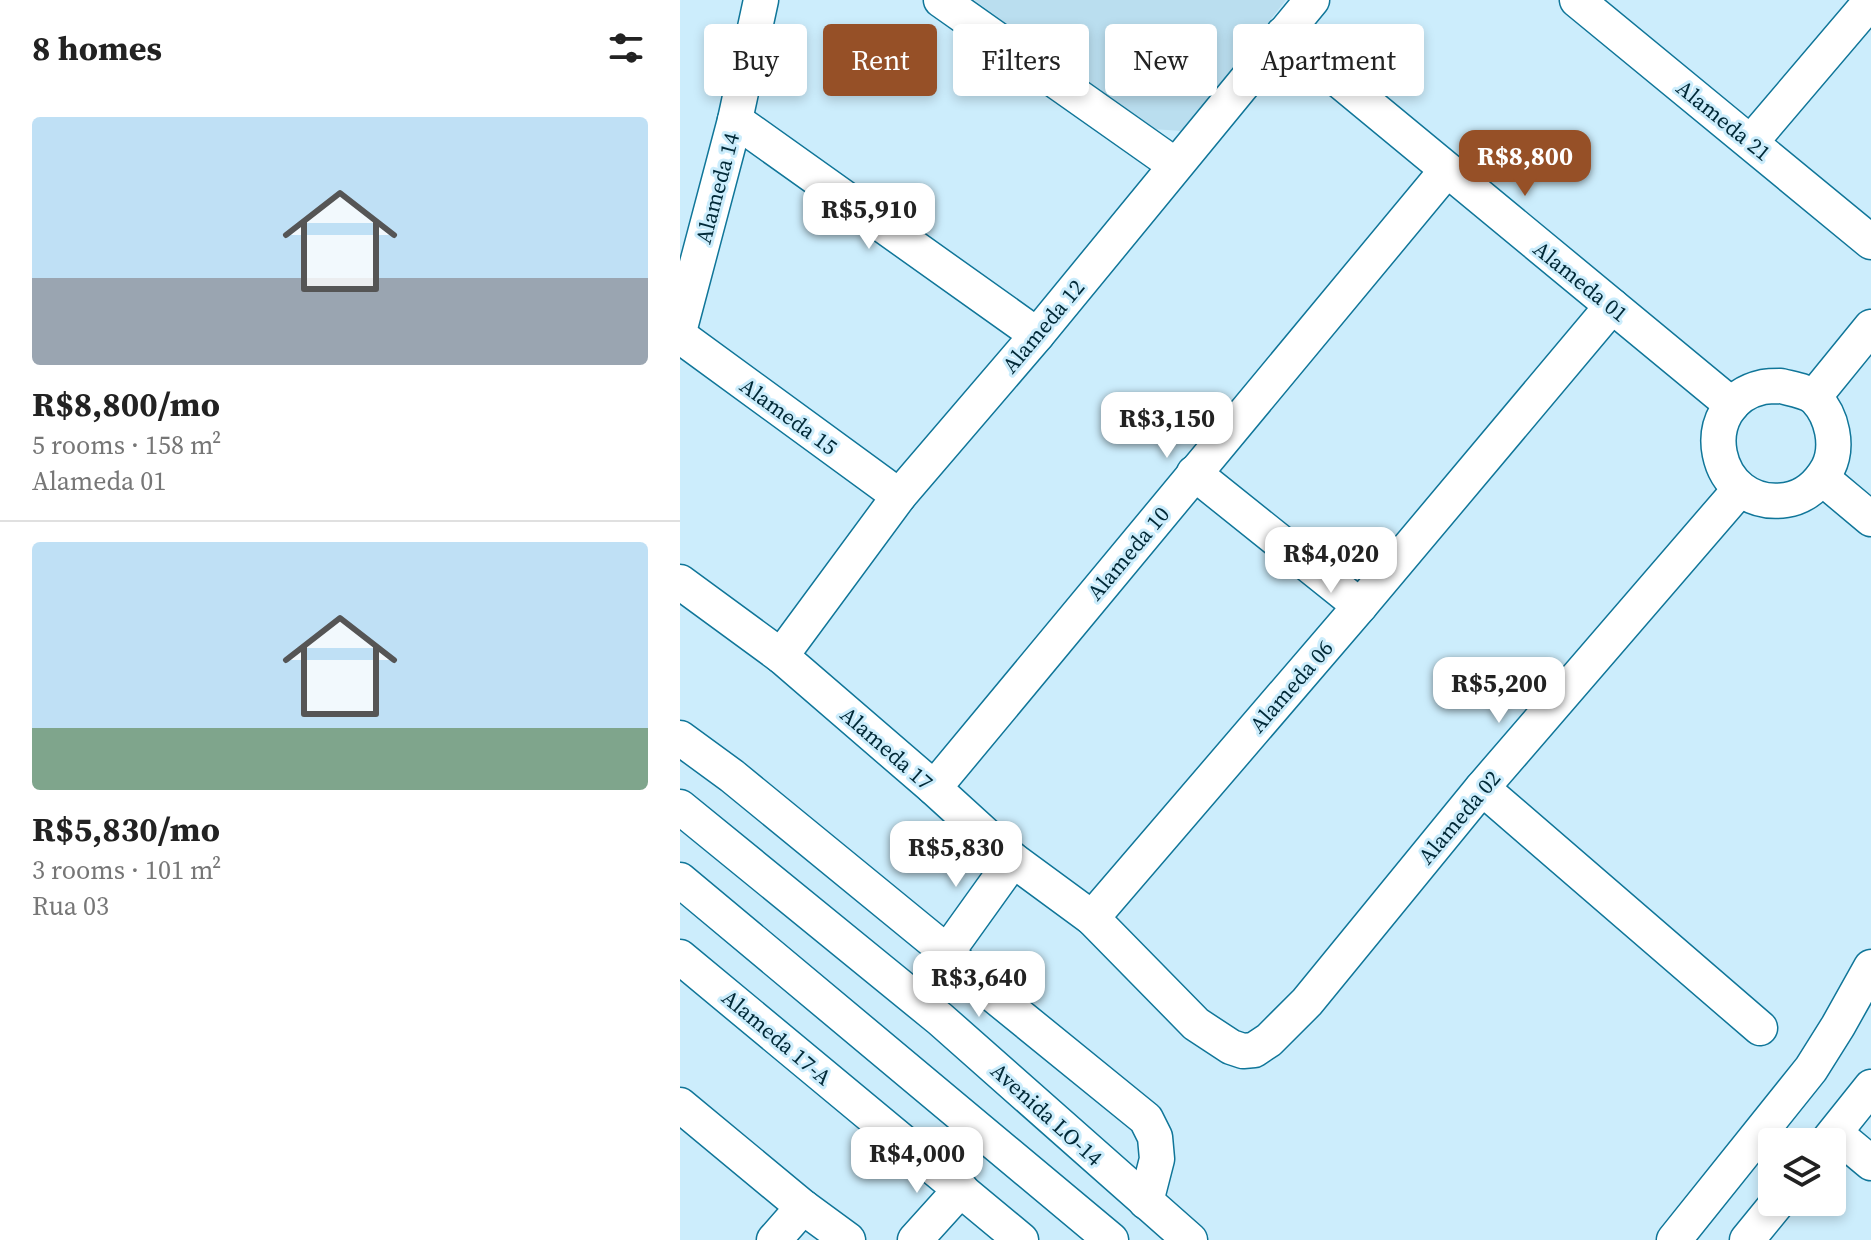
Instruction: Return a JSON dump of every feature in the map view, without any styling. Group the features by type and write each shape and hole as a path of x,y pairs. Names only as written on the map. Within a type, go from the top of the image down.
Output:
{"street":[{"name":"Alameda 14","path":"680,328 735,120 761,0"},
{"path":"941,0 1175,165"},
{"name":"Alameda 12","path":"1292,24 1312,0"},
{"path":"1751,142 1871,1"},
{"name":"Alameda 21","path":"1582,2 1871,242"},
{"name":"Alameda 12","path":"781,656 899,496 1037,335 1233,95"},
{"name":"Alameda 01","path":"1357,96 1732,405"},
{"path":"735,120 1037,335"},
{"name":"Alameda 10","path":"934,788 1446,171"},
{"name":"Alameda 06","path":"1092,918 1612,306"},
{"path":"1814,397 1871,327"},
{"name":"Alameda 15","path":"680,336 899,496"},
{"path":"1781,386 1814,397 1832,429 1834,446 1831,463 1822,478 1809,491 1793,499 1775,501 1757,498 1740,489 1723,467 1717,439 1722,421 1732,405 1746,394 1763,387 1781,386"},
{"path":"1194,473 1360,606"},
{"path":"1822,478 1871,519"},
{"name":"Alameda 02","path":"1307,1002 1482,788 1740,489"},
{"name":"Alameda 17","path":"680,582 781,656 1013,860 1092,918 1196,1024 1231,1047 1243,1051 1254,1050 1284,1027 1307,1002"},
{"path":"680,738 732,776 1146,1119 1155,1137 1157,1159 1146,1202"},
{"path":"1482,788 1760,1028"},
{"name":"Avenida LO-14","path":"680,807 940,1019 1190,1240"},
{"path":"947,952 1013,860"},
{"path":"680,880 1111,1240"},
{"name":"Alameda 17-A","path":"680,957 1021,1240"},
{"path":"1674,1240 1811,1069 1871,967"},
{"path":"940,1019 975,980"},
{"path":"1838,1128 1871,1087"},
{"path":"680,1105 803,1207 848,1240"},
{"path":"1846,1147 1871,1163"},
{"path":"915,1240 961,1189"},
{"path":"774,1240 803,1207"},
{"path":"1747,1240 1767,1216"}],"shaded area":[{"path":"974,0 1286,0 1267,24 1233,24 1233,67 1217,87 1217,24 1105,24 1105,95 1089,83 1089,24 1007,24"},
{"path":"1106,96 1210,96 1182,131 1152,129"}]}
